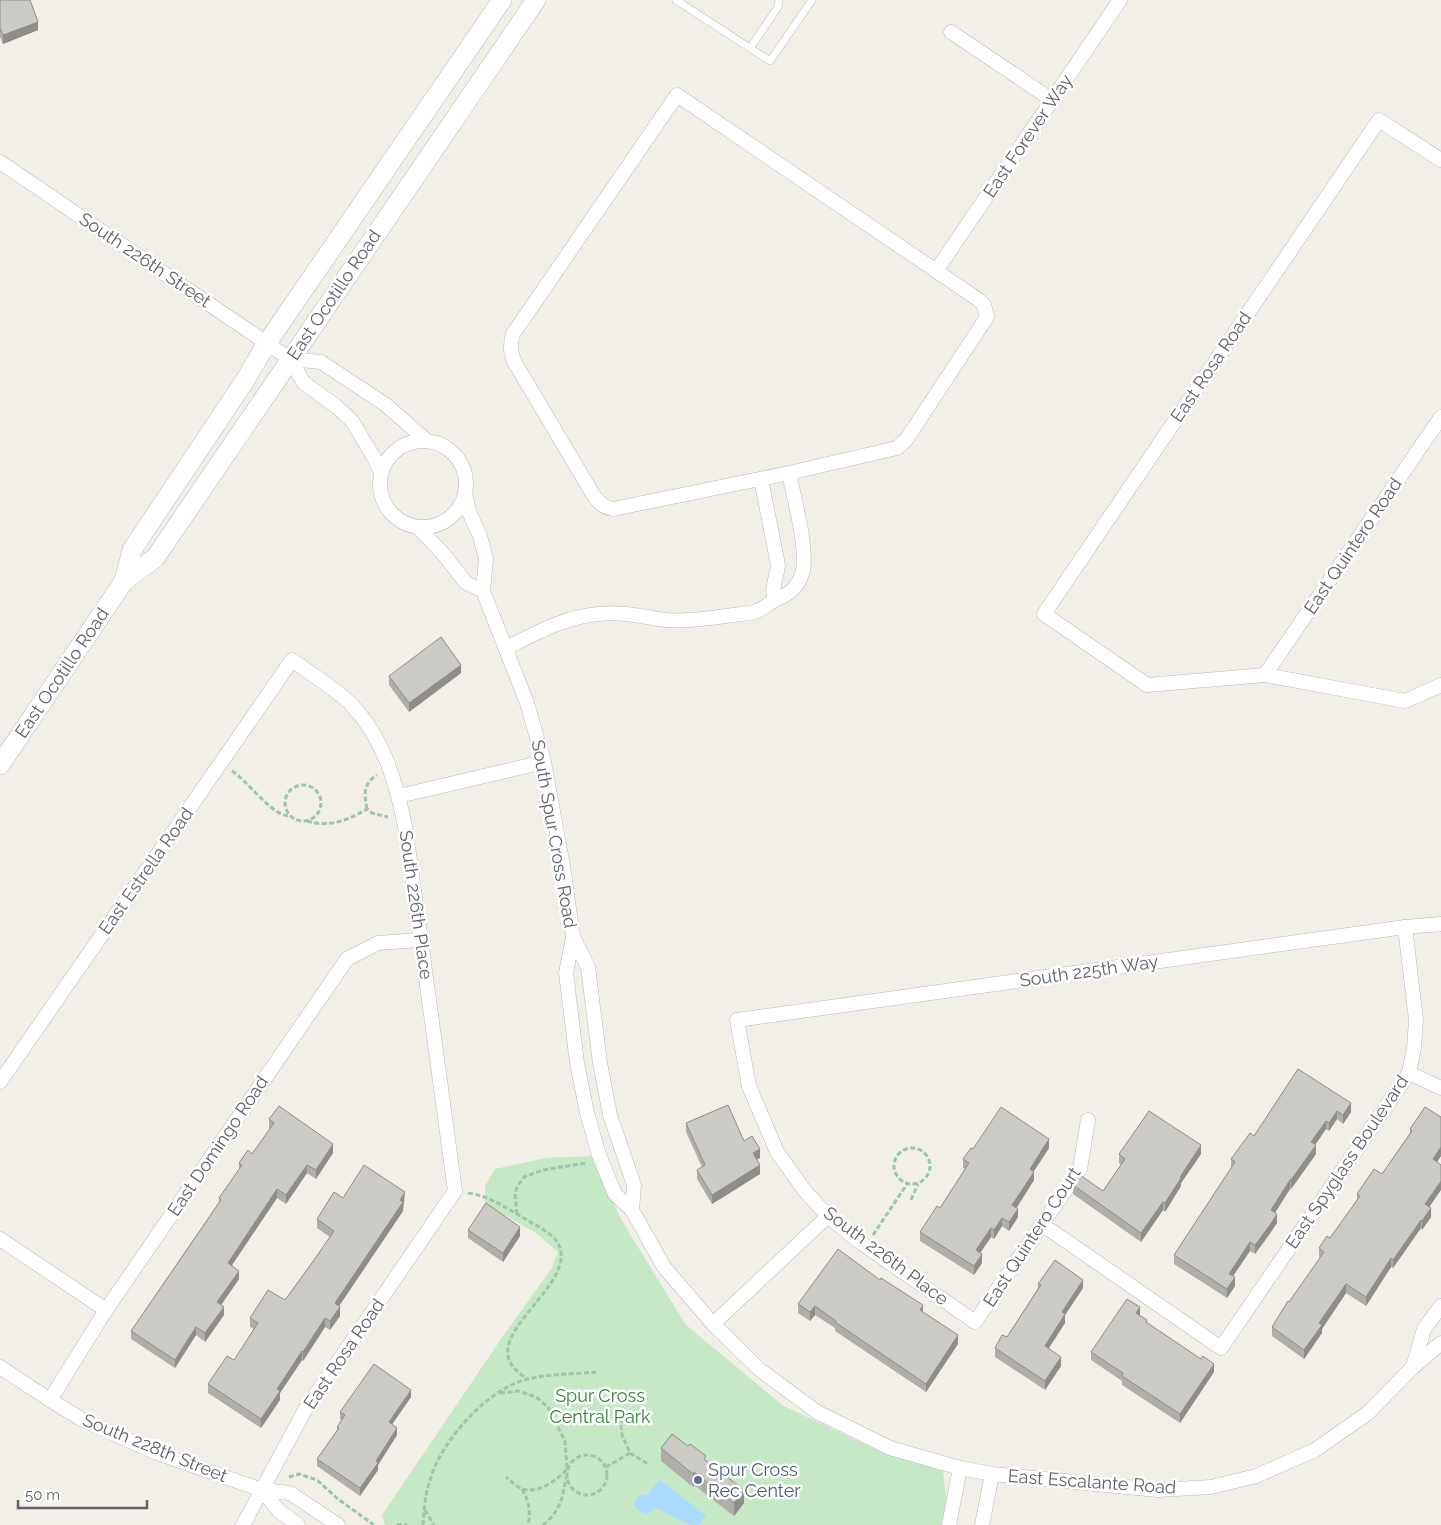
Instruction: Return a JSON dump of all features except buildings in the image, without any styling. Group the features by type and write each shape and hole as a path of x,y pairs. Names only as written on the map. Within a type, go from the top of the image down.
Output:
{"main road":[{"name":"East Ocotillo Road","path":"124,581 132,550 244,382 267,343 502,0"},
{"name":"East Ocotillo Road","path":"0,765 124,581 155,558 536,0"}],"street":[{"name":"East Forever Way","path":"936,271 1120,0"},
{"path":"951,32 1052,100"},
{"path":"677,95 936,271 979,300 984,305 987,318 901,446 892,450 789,473 627,507 613,509 605,508 600,504 511,354 510,346 513,334 677,95"},
{"name":"East Rosa Road","path":"1265,675 1147,685 1044,614 1379,120 1441,160"},
{"name":"South 226th Street","path":"0,162 290,359"},
{"name":"South Spur Cross Road","path":"290,359 321,362 386,405 427,441 438,443 449,449 458,458 463,468 469,512 480,536 486,559 483,591 527,703 544,762 563,866 573,937 588,967 600,1063 610,1115 634,1185 632,1210"},
{"path":"290,359 304,383 337,407 352,421 381,472"},
{"name":"East Quintero Road","path":"1265,675 1441,417"},
{"path":"427,441 412,442 398,448 388,459 381,472 380,485 382,497 387,508 401,521 418,527 431,526 443,522 454,514 466,492"},
{"path":"506,648 548,627 578,617 616,612 665,620 696,620 755,612 782,598 795,587 802,575 804,562 803,546 789,473"},
{"path":"762,479 778,565 777,578 772,595 775,600"},
{"path":"418,527 466,582 483,591"},
{"name":"East Estrella Road","path":"0,1082 292,660"},
{"name":"South 226th Place","path":"292,660 350,704 375,736 390,769 399,796 456,1191"},
{"path":"1265,675 1405,701 1441,685"},
{"path":"399,796 544,762"},
{"name":"South 225th Way","path":"737,1020 1441,924"},
{"name":"East Spyglass Boulevard","path":"1043,1225 1222,1348 1408,1073 1414,1048 1416,1020 1406,928"},
{"name":"South Spur Cross Road","path":"573,937 566,973 577,1063 587,1113 600,1159 615,1194 632,1210 664,1266 713,1324 759,1369 817,1412 890,1448 974,1471"},
{"name":"East Domingo Road","path":"50,1400 106,1310 347,959 378,943 420,940"},
{"name":"South 226th Place","path":"737,1020 748,1086 777,1152 805,1191 828,1216 866,1246 975,1322"},
{"path":"1408,1073 1441,1088"},
{"name":"East Quintero Court","path":"975,1322 1080,1169 1088,1120"},
{"name":"East Rosa Road","path":"243,1525 305,1410 456,1191"},
{"path":"713,1324 828,1216"},
{"path":"0,1239 106,1310"},
{"name":"East Escalante Road","path":"1412,1368 1424,1329 1441,1306"},
{"name":"East Escalante Road","path":"974,1471 1158,1490 1210,1487 1256,1476 1315,1450 1368,1413 1412,1368 1441,1343"},
{"name":"South 228th Street","path":"0,1367 83,1420 157,1453 262,1490 290,1493 338,1525"},
{"path":"949,1525 960,1468"},
{"path":"982,1525 992,1474"},
{"path":"262,1490 278,1512 298,1525"}],"lane":[{"path":"676,0 770,61 812,0"},
{"path":"750,48 778,7 779,0"}],"path":[{"path":"220,763 246,781 273,809 297,821 306,821 314,824 340,822 356,816 367,809"},
{"path":"390,769 374,777 367,784 364,795 367,809 380,816 403,816"},
{"path":"289,816 285,807 285,798 290,790 299,786 308,786 316,791 320,800 320,809 315,817 306,821"},
{"path":"914,1148 924,1152 930,1160 930,1171 925,1180 916,1185 907,1184 897,1177 893,1167 896,1157 904,1150 914,1148"},
{"path":"517,1214 515,1194 524,1176 543,1170 600,1159"},
{"path":"911,1200 919,1183"},
{"path":"866,1246 907,1184"},
{"path":"456,1191 479,1194 517,1214 555,1238 560,1248 561,1261 552,1280 518,1327 508,1350 508,1358 512,1367 527,1379"},
{"path":"423,1525 430,1478 445,1446 471,1415 499,1393 527,1379 596,1372"},
{"path":"499,1393 519,1391 536,1397 548,1407 566,1441 567,1469 567,1480 572,1489 581,1495 592,1495 601,1490 607,1481 608,1470 602,1460 593,1455 582,1455 573,1460 567,1469 558,1479 547,1486 530,1489 522,1488"},
{"path":"620,1413 622,1435 630,1453 648,1464"},
{"path":"606,1467 630,1453"},
{"path":"543,1525 559,1507 563,1496 567,1469"},
{"path":"290,1493 289,1477 299,1474 317,1480 338,1499 374,1525"},
{"path":"506,1477 522,1488 528,1499 530,1514 528,1525"},
{"path":"424,1509 434,1525"},
{"path":"397,1525 407,1525"}],"green space":[{"name":"Spur Cross Central Park","path":"591,1156 621,1219 685,1324 782,1405 870,1447 943,1471 946,1499 942,1525 385,1525 382,1515 503,1336 552,1268 558,1252 536,1233 485,1204 485,1186 495,1169 546,1158"}],"water":[{"path":"660,1480 706,1516 699,1525 682,1521 655,1508 650,1513 644,1514 635,1507 635,1502 638,1498 648,1494"}],"place":[{"name":"Spur Cross Rec Center","path":"698,1480"}]}
